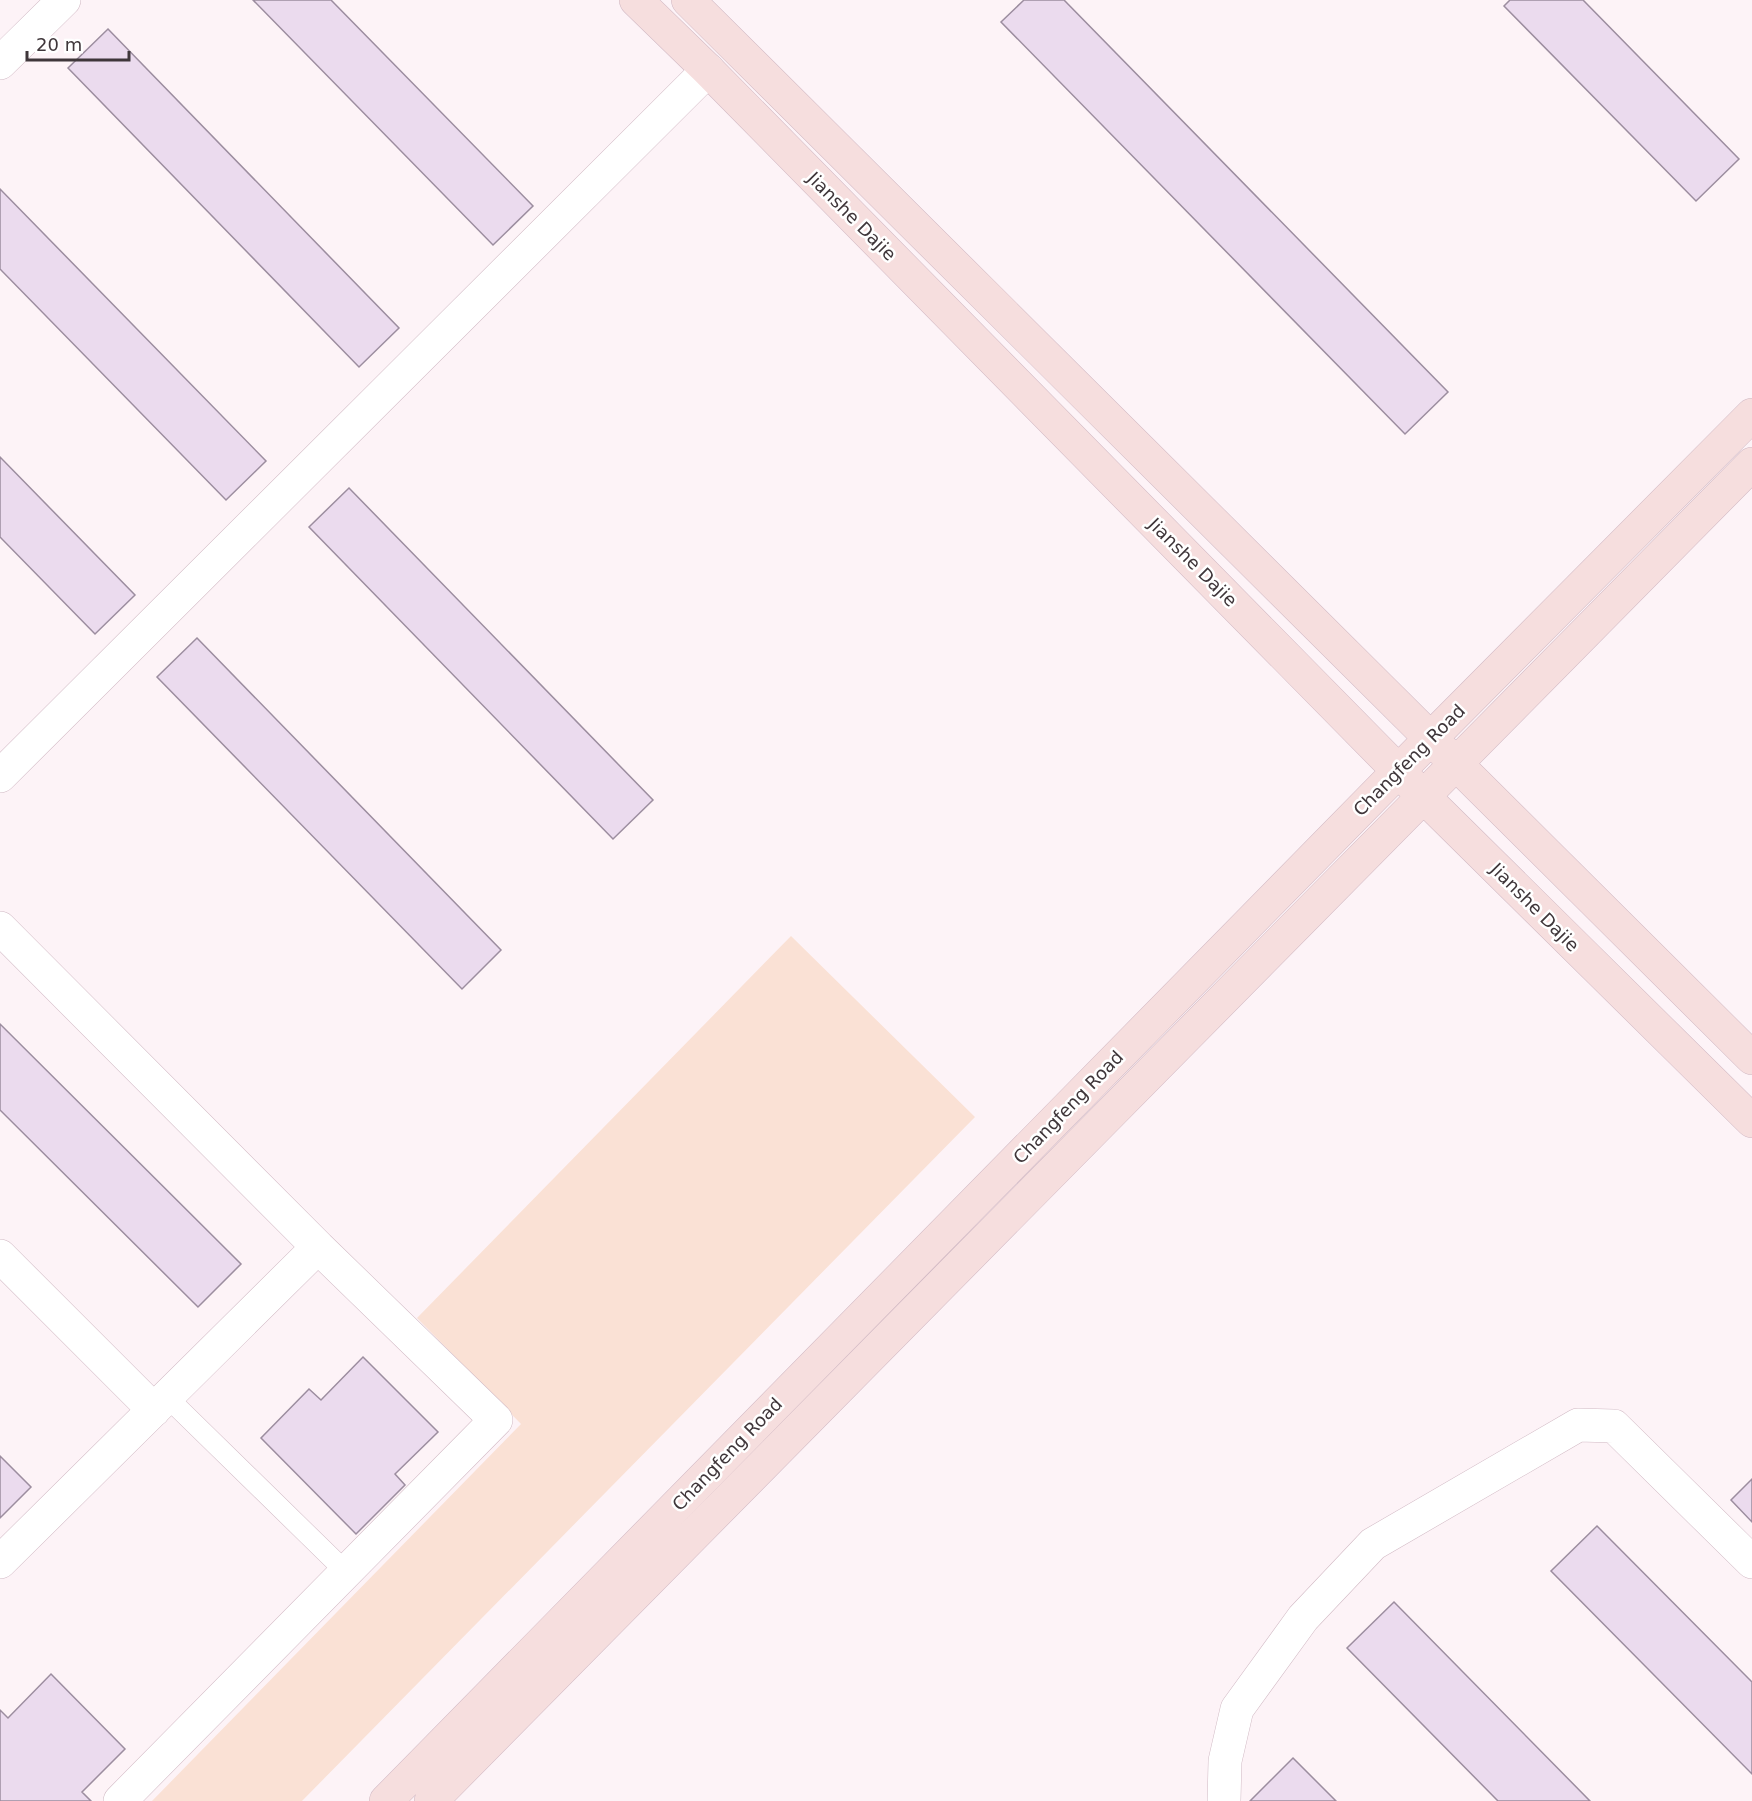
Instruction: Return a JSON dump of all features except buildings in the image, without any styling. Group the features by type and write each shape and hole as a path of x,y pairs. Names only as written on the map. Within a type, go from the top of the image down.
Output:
{"main road":[{"name":"Jianshe Dajie","path":"636,0 708,70 1398,771 1752,1121"},
{"name":"Jianshe Dajie","path":"688,0 1752,1058"},
{"name":"Changfeng Road","path":"386,1801 1398,771 1752,415"},
{"path":"431,1801 1752,464"}],"street":[{"path":"0,63 64,0"},
{"path":"0,776 708,70"},
{"path":"0,928 318,1247 496,1420 120,1801"},
{"path":"0,1562 318,1247"},
{"path":"0,1256 160,1403"},
{"path":"1224,1801 1224,1761 1237,1709 1303,1618 1373,1544 1578,1425 1614,1426 1752,1562"}],"lane":[{"path":"160,1403 346,1572"}],"shaded area":[{"path":"791,936 975,1117 302,1801 152,1801 521,1424 417,1318"}]}
